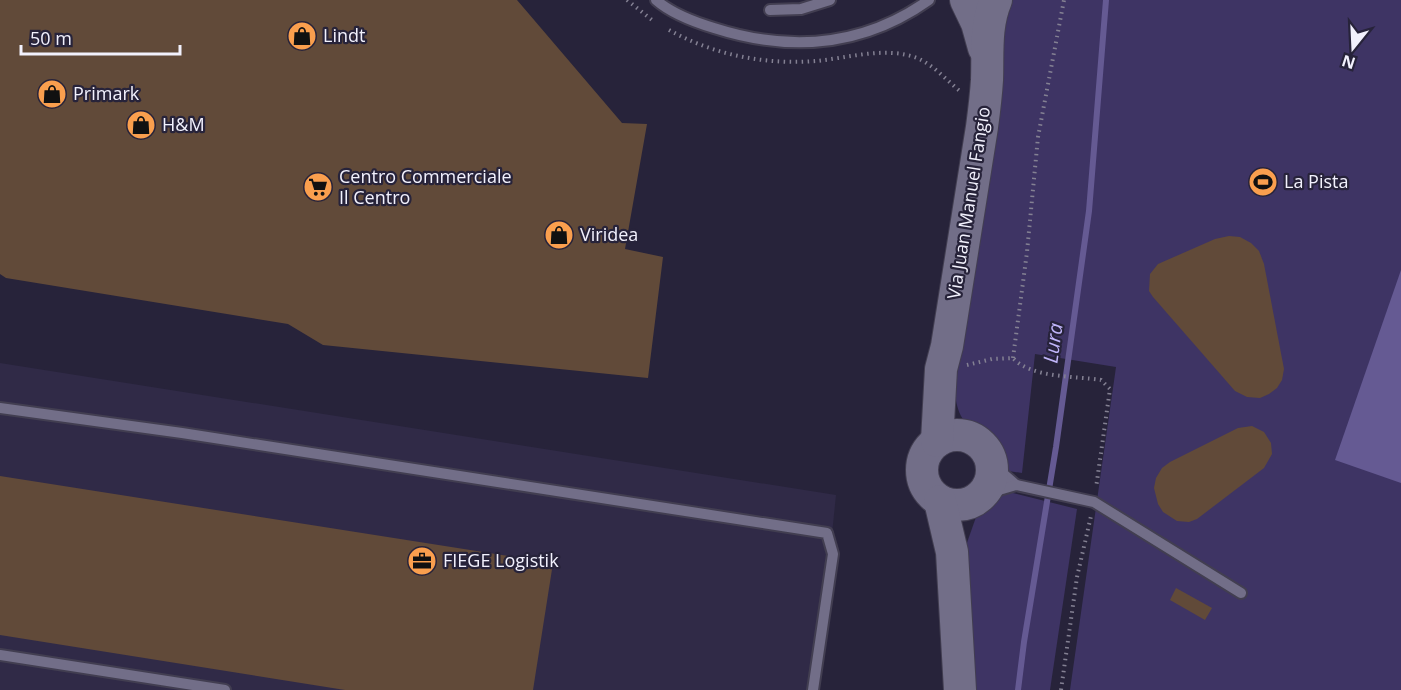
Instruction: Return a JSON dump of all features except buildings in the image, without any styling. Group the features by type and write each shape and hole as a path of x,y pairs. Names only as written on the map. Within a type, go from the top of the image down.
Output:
{"street":[{"name":"Via Juan Manuel Fangio","path":"966,0 977,23 986,60"},
{"name":"Via Juan Manuel Fangio","path":"952,439 941,369 948,355 986,98 986,60 990,19 996,0"},
{"path":"952,552 990,481 991,463 983,447 952,439 925,455 921,472 930,494 951,505 979,498"},
{"path":"940,501 952,552 960,690"}],"lane":[{"path":"656,0 666,8 725,32 764,41 805,43 836,39 881,27 929,0"},
{"path":"770,10 801,9 830,0"},
{"path":"0,408 182,432 827,533 833,554 813,690"},
{"path":"991,463 1016,485 1094,502 1241,593"},
{"path":"979,498 1016,485"},
{"path":"0,655 225,690"}],"path":[{"path":"627,0 658,24"},
{"path":"1013,358 1027,252 1038,137 1064,0"},
{"path":"668,29 721,52 772,61 817,61 864,54 908,55 927,64 965,95"},
{"path":"948,355 959,366 992,359 1013,358 1024,368 1101,380 1110,389 1094,502 1077,577 1061,690"}],"shaded area":[{"name":"La Pista","path":"1008,0 1401,0 1401,690 1070,690 1116,367 1035,354 1022,473 1002,470 987,437 963,419 958,409 955,392 957,351"},
{"path":"1401,270 1401,483 1335,460"},
{"path":"0,363 836,495 816,690 0,690"},
{"path":"999,493 1013,493 1077,509 1050,690 968,690 963,554 981,503"}],"waterway":[{"name":"Lura","path":"1018,690 1056,447 1089,211 1106,0"}],"place":[{"name":"Lindt","path":"302,36"},
{"name":"Primark","path":"52,94"},
{"name":"H&M","path":"141,125"},
{"name":"La Pista","path":"1263,182"},
{"name":"Centro Commerciale Il Centro","path":"318,187"},
{"name":"Viridea","path":"559,235"},
{"name":"FIEGE Logistik","path":"422,561"}]}
